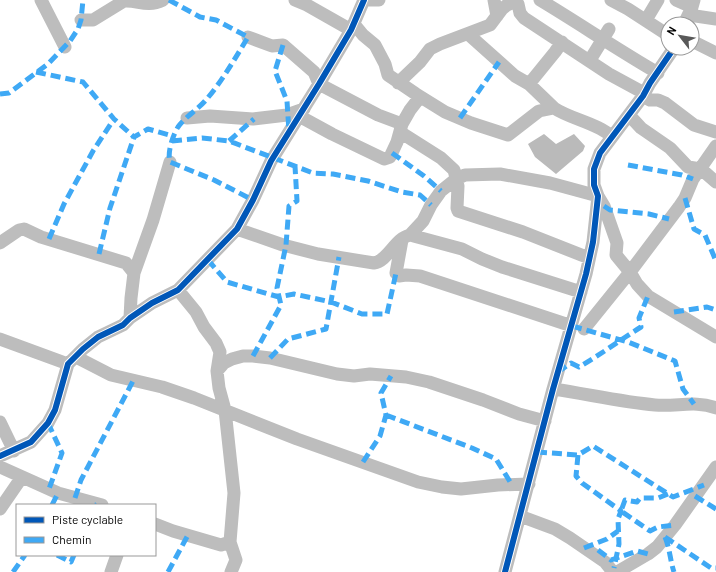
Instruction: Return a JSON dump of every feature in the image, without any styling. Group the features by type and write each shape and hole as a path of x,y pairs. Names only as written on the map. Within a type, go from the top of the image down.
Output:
{"street":[{"path":"41,0 64,46"},
{"path":"81,20 92,20 127,0 145,4 157,3 163,0"},
{"path":"295,0 353,27 375,45 385,64 388,75 398,83 445,112 471,123 508,135 539,111 554,108"},
{"path":"0,456 14,451 31,442 48,423 55,410 72,361 98,337 123,325 130,318 152,303 178,290 237,229 272,160 353,27 364,0 379,0"},
{"path":"494,0 497,16"},
{"path":"540,0 582,25 606,34 617,50 658,73"},
{"path":"611,0 660,30"},
{"path":"646,20 658,0"},
{"path":"676,0 690,12 716,19"},
{"path":"398,83 430,50 440,44 490,25 507,5 518,1 518,9 524,18 650,100 658,100 694,125 716,132"},
{"path":"468,34 515,76 529,84 554,108 573,118 593,125 612,137"},
{"path":"590,60 606,34"},
{"path":"248,37 272,46 283,45 314,72 319,84 401,128 441,158 454,170 458,186 458,211 523,232 589,258"},
{"path":"529,84 562,42"},
{"path":"700,45 716,53"},
{"path":"669,56 629,115 600,153 594,169 594,185 604,206 618,243 616,255 638,284 648,296 716,337"},
{"path":"187,118 210,116 253,119 301,113 332,134 384,159 390,158 401,128 410,110 420,97"},
{"path":"629,115 641,128 670,148 688,167 701,169 716,182"},
{"path":"578,327 630,272 679,207 685,198 693,179 716,146"},
{"path":"130,318 130,298 134,273 153,220 170,162"},
{"path":"237,229 283,245 318,254 374,263 379,262 393,246 406,238 423,221 431,205 441,191 456,179 465,175 500,174 550,183 598,196"},
{"path":"505,572 554,389 578,327 581,292 594,235 598,196"},
{"path":"0,243 19,230 24,229 41,237 126,263 134,273"},
{"path":"406,238 462,249 488,262 581,292"},
{"path":"406,238 396,273 399,276 420,276 578,327"},
{"path":"178,290 196,312 220,352 217,371 219,388 225,410 234,493 230,542 236,560 231,572"},
{"path":"0,339 72,361 111,376 162,387 297,439 418,482 461,489 498,485 529,484"},
{"path":"217,371 224,363 232,359 243,356 253,356 270,358 337,374 354,376 370,374 406,377 429,382 519,414 545,421"},
{"path":"554,389 654,405 674,406 697,403 716,408"},
{"path":"0,422 14,451"},
{"path":"0,467 58,493 98,504"},
{"path":"617,572 657,547 716,467"},
{"path":"0,509 22,478"},
{"path":"520,516 555,529 570,538 605,562 613,572"},
{"path":"156,524 221,545 230,542"},
{"path":"111,572 117,556"}],"shaded area":[{"path":"544,134 556,144 574,134 585,146 583,151 556,174 535,157 528,144"}],"marked path":[{"path":"0,94 9,93 48,64 70,41 78,29 81,20 83,0"},
{"path":"169,0 200,17 216,20 248,37 211,94 178,127 171,144 169,153 170,162 214,180 253,200"},
{"path":"283,45 275,71 287,101 289,132"},
{"path":"460,118 499,62"},
{"path":"36,72 83,82 114,119 134,137 148,129 173,136"},
{"path":"49,239 64,204 93,151 114,119"},
{"path":"229,141 254,119"},
{"path":"99,254 110,208 134,137"},
{"path":"172,141 202,138 229,141 313,173 333,174 368,181 402,192 420,195 431,205"},
{"path":"392,153 424,176 441,191"},
{"path":"628,165 682,175 693,179"},
{"path":"253,356 281,305 277,288 286,245 289,206 297,201 295,166"},
{"path":"685,198 694,229 705,235 716,261"},
{"path":"604,206 610,210 649,214 669,219"},
{"path":"270,358 288,339 326,329 339,257"},
{"path":"208,260 227,282 279,297 294,294 331,302 362,314 387,314 396,273"},
{"path":"558,372 571,363 579,367 641,327 639,318 648,296"},
{"path":"674,312 707,307 716,310"},
{"path":"572,326 628,342 675,361 683,389 694,404"},
{"path":"363,462 380,436 386,415 381,393 391,376"},
{"path":"75,498 81,480 133,381"},
{"path":"386,415 472,448 496,459 512,485"},
{"path":"48,423 62,453 49,489"},
{"path":"537,452 578,455 593,446 673,497 704,485"},
{"path":"578,455 576,476 582,483 621,511 618,519 619,544 614,568"},
{"path":"52,504 58,493"},
{"path":"668,494 658,498 640,498 637,502 625,500 621,511 650,531 658,527 675,525"},
{"path":"695,496 716,509"},
{"path":"584,548 607,539 618,531"},
{"path":"168,572 188,535"},
{"path":"665,537 711,568 716,568"},
{"path":"665,537 674,572"},
{"path":"598,550 611,560 637,551 648,554"},
{"path":"13,572 24,556"},
{"path":"59,556 71,562 74,556"}],"cycle path":[{"path":"0,456 31,442 48,423 55,410 68,364 83,349 98,337 123,325 130,318 152,303 178,290 237,229 253,200 271,161 351,30 364,0"},
{"path":"505,572 553,389 586,274 593,242 598,196 594,185 594,169 600,153 643,96 669,56"}]}
